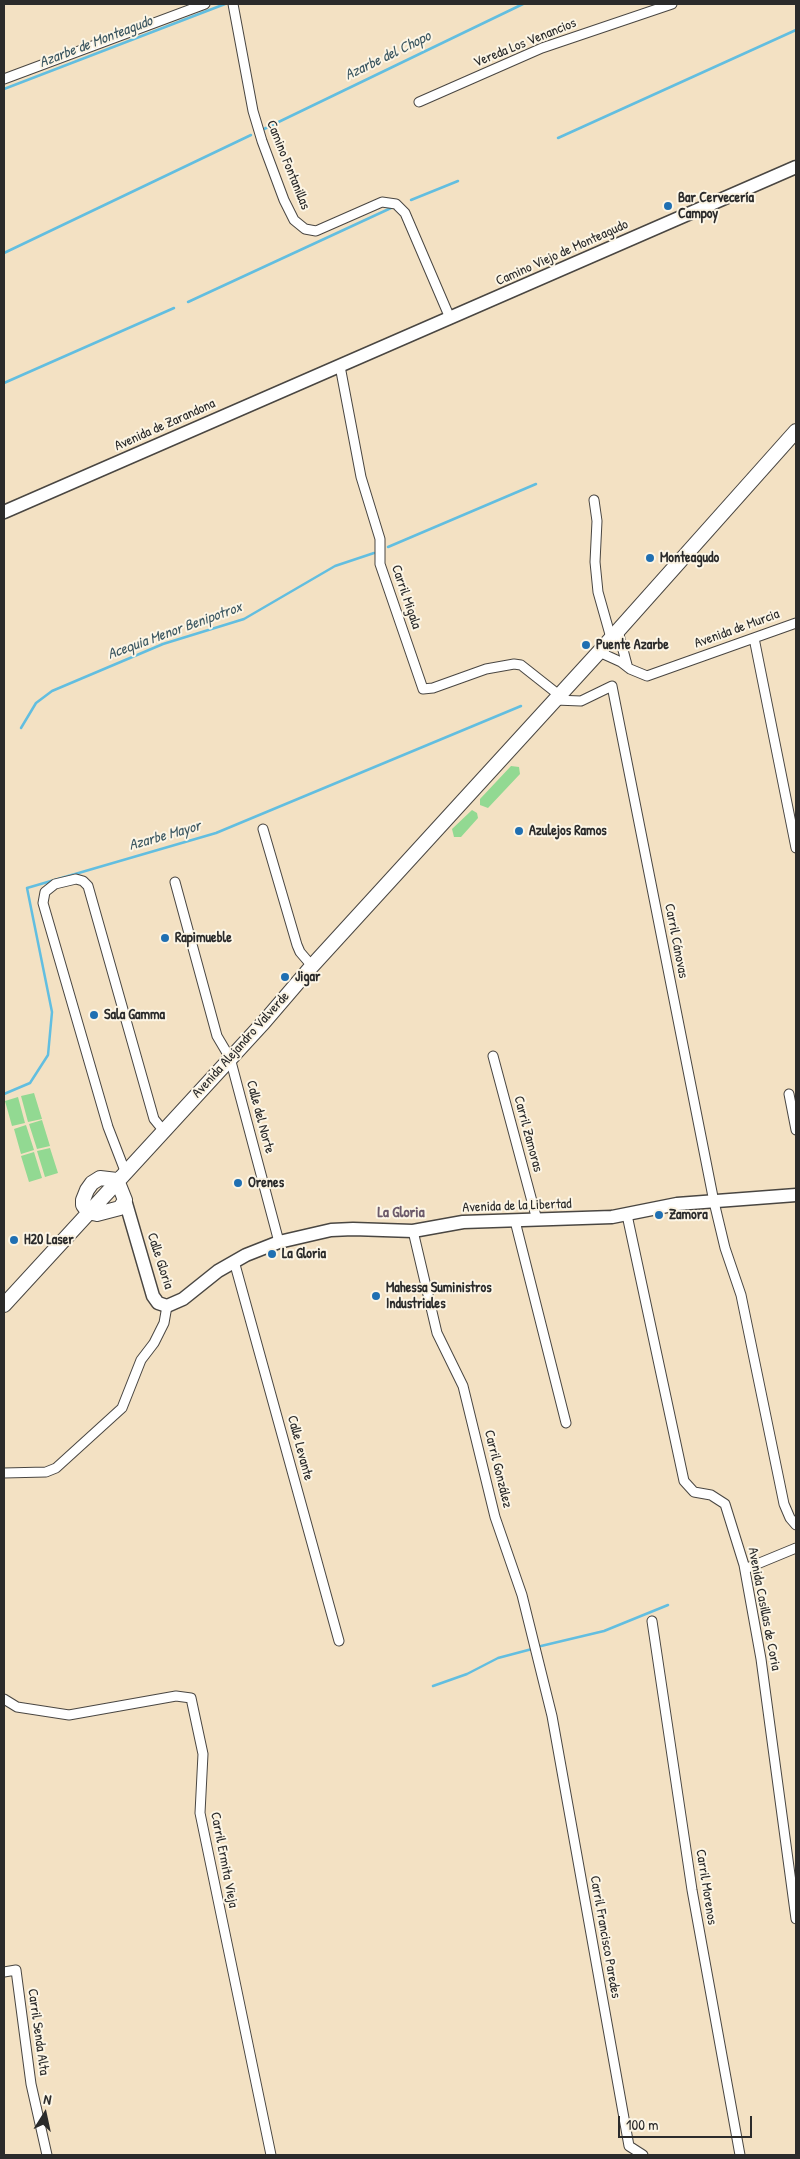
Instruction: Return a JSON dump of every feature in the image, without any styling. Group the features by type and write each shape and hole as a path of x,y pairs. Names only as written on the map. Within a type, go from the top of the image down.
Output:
{"main road":[{"path":"599,652 796,431"},
{"name":"Avenida Alejandro Valverde","path":"4,1305 121,1175 264,1022 312,966 599,652"},
{"path":"88,1212 97,1214 112,1212 120,1208 125,1200 121,1175"}],"street":[{"path":"4,79 205,4"},
{"name":"Camino Fontanillas","path":"234,4 253,111 284,200 294,220 305,229 316,231 382,202 396,204 405,213 450,318"},
{"name":"Vereda Los Venancios","path":"418,102 542,48 672,4"},
{"name":"Camino Viejo de Monteagudo","path":"340,366 796,167"},
{"name":"Avenida de Zarandona","path":"4,512 340,366"},
{"name":"Carril Migala","path":"340,366 360,477 380,539 380,564 423,689 433,688 486,670 514,664 521,665 557,698"},
{"path":"594,500 597,520 595,562 598,592 614,635 630,670"},
{"name":"Avenida de Murcia","path":"599,652 621,662 630,670 647,676 796,623"},
{"path":"754,638 796,848"},
{"name":"Carril Cánovas","path":"557,698 581,701 612,686 714,1202 725,1248 741,1295 784,1504 790,1518 796,1525"},
{"path":"263,829 297,945 300,952 312,966"},
{"path":"121,1175 43,903 45,892 55,884 76,879 83,881 88,886 154,1120 163,1130"},
{"name":"Calle del Norte","path":"175,882 217,1036 230,1058 279,1242"},
{"name":"Carril Zamoras","path":"493,1056 537,1220"},
{"path":"789,1094 796,1130"},
{"name":"Avenida de la Libertad","path":"167,1306 183,1299 218,1271 234,1261 279,1242 331,1230 412,1231 463,1222 627,1215 677,1204 796,1195"},
{"name":"Calle Gloria","path":"125,1200 153,1296 158,1303 167,1306"},
{"path":"112,1212 131,1218"},
{"name":"Avenida Casillas de Coria","path":"627,1215 684,1481 694,1492 711,1495 725,1504 745,1569 761,1659 796,1919"},
{"path":"515,1221 566,1423"},
{"name":"Carril González","path":"412,1231 437,1334 464,1386 495,1517 522,1595 552,1716"},
{"name":"Calle Levante","path":"234,1261 339,1641"},
{"path":"4,1473 46,1472 56,1468 122,1408 141,1360 154,1343 164,1323 167,1306"},
{"path":"745,1569 796,1548"},
{"name":"Carril Morenos","path":"652,1621 692,1890 740,2155"},
{"name":"Carril Ermita Vieja","path":"4,1699 16,1707 69,1715 176,1696 191,1698 203,1754 200,1813 271,2155"},
{"name":"Carril Francisco Paredes","path":"552,1716 629,2146 642,2155"},
{"name":"Carril Senda Alta","path":"4,1972 16,1970 31,2084 47,2155"}],"green space":[{"path":"511,766 519,767 520,774 488,808 480,805 480,799"},
{"path":"472,810 477,813 478,818 461,837 454,837 452,829"},
{"path":"34,1093 42,1119 28,1122 21,1096"},
{"path":"18,1097 25,1123 12,1126 5,1101"},
{"path":"42,1120 50,1146 37,1149 29,1124"},
{"path":"26,1125 34,1150 21,1154 14,1129"},
{"path":"50,1148 58,1173 45,1177 37,1151"},
{"path":"34,1152 42,1178 29,1182 21,1156"}],"waterway":[{"name":"Azarbe de Monteagudo","path":"4,89 225,4"},
{"name":"Azarbe del Chopo","path":"264,129 523,4"},
{"path":"558,138 796,30"},
{"name":"Azarbe del Chopo","path":"4,253 251,135"},
{"path":"411,200 458,181"},
{"path":"188,302 391,208"},
{"path":"4,383 174,308"},
{"name":"Acequia Menor Benipotrox","path":"388,547 536,484"},
{"name":"Acequia Menor Benipotrox","path":"21,728 36,703 52,691 163,644 244,619 335,566 374,553"},
{"name":"Azarbe Mayor","path":"4,1094 30,1083 48,1055 52,1012 27,888 216,833 521,706"},
{"path":"541,1646 604,1631 668,1605"},
{"path":"433,1686 467,1674 498,1658 532,1649"}],"place":[{"name":"Bar Cervecería Campoy","path":"668,206"},
{"name":"Monteagudo","path":"650,558"},
{"name":"Puente Azarbe","path":"586,645"},
{"name":"Azulejos Ramos","path":"519,831"},
{"name":"Rapimueble","path":"165,938"},
{"name":"Jigar","path":"285,977"},
{"name":"Sala Gamma","path":"94,1015"},
{"name":"Orenes","path":"238,1183"},
{"name":"Zamora","path":"659,1215"},
{"name":"H20 Laser","path":"14,1240"},
{"name":"La Gloria","path":"272,1254"},
{"name":"Mahessa Suministros Industriales","path":"376,1296"}],"district":[{"name":"La Gloria","path":"401,1213"}]}
